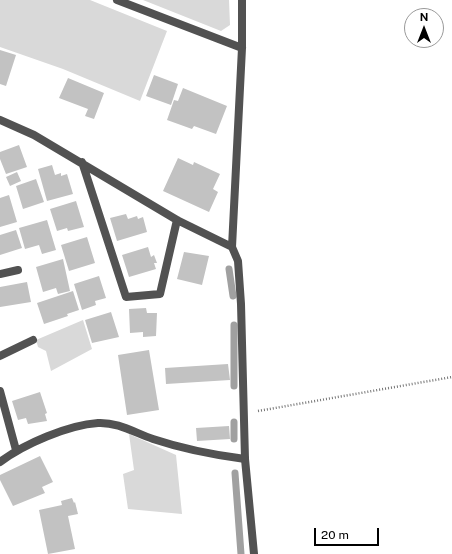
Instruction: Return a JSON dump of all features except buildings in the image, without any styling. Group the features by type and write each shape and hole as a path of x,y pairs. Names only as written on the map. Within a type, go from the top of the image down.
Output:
{"street":[{"path":"118,0 242,48"},
{"path":"242,0 242,48 232,247 238,261 246,413 246,459 254,554"},
{"path":"0,120 34,135 82,162 177,220 232,247"},
{"path":"82,162 126,297 160,294 177,220"},
{"path":"0,274 18,270"},
{"path":"0,356 33,340"},
{"path":"0,391 16,450"},
{"path":"0,462 16,450 58,432 98,423 121,426 153,439 207,454 246,459"}],"path":[{"path":"246,413 452,377"}],"shaded area":[{"path":"0,0 90,0 167,31 140,101 63,69 0,47"},
{"path":"143,0 229,0 230,25 221,31"},
{"path":"83,320 92,349 51,371 46,351 38,347 36,340"},
{"path":"129,434 176,455 182,514 128,509 123,474 134,470"}],"waterway":[{"path":"229,269 233,296"},
{"path":"234,325 234,386"},
{"path":"234,422 234,439"},
{"path":"235,473 241,554"}]}
